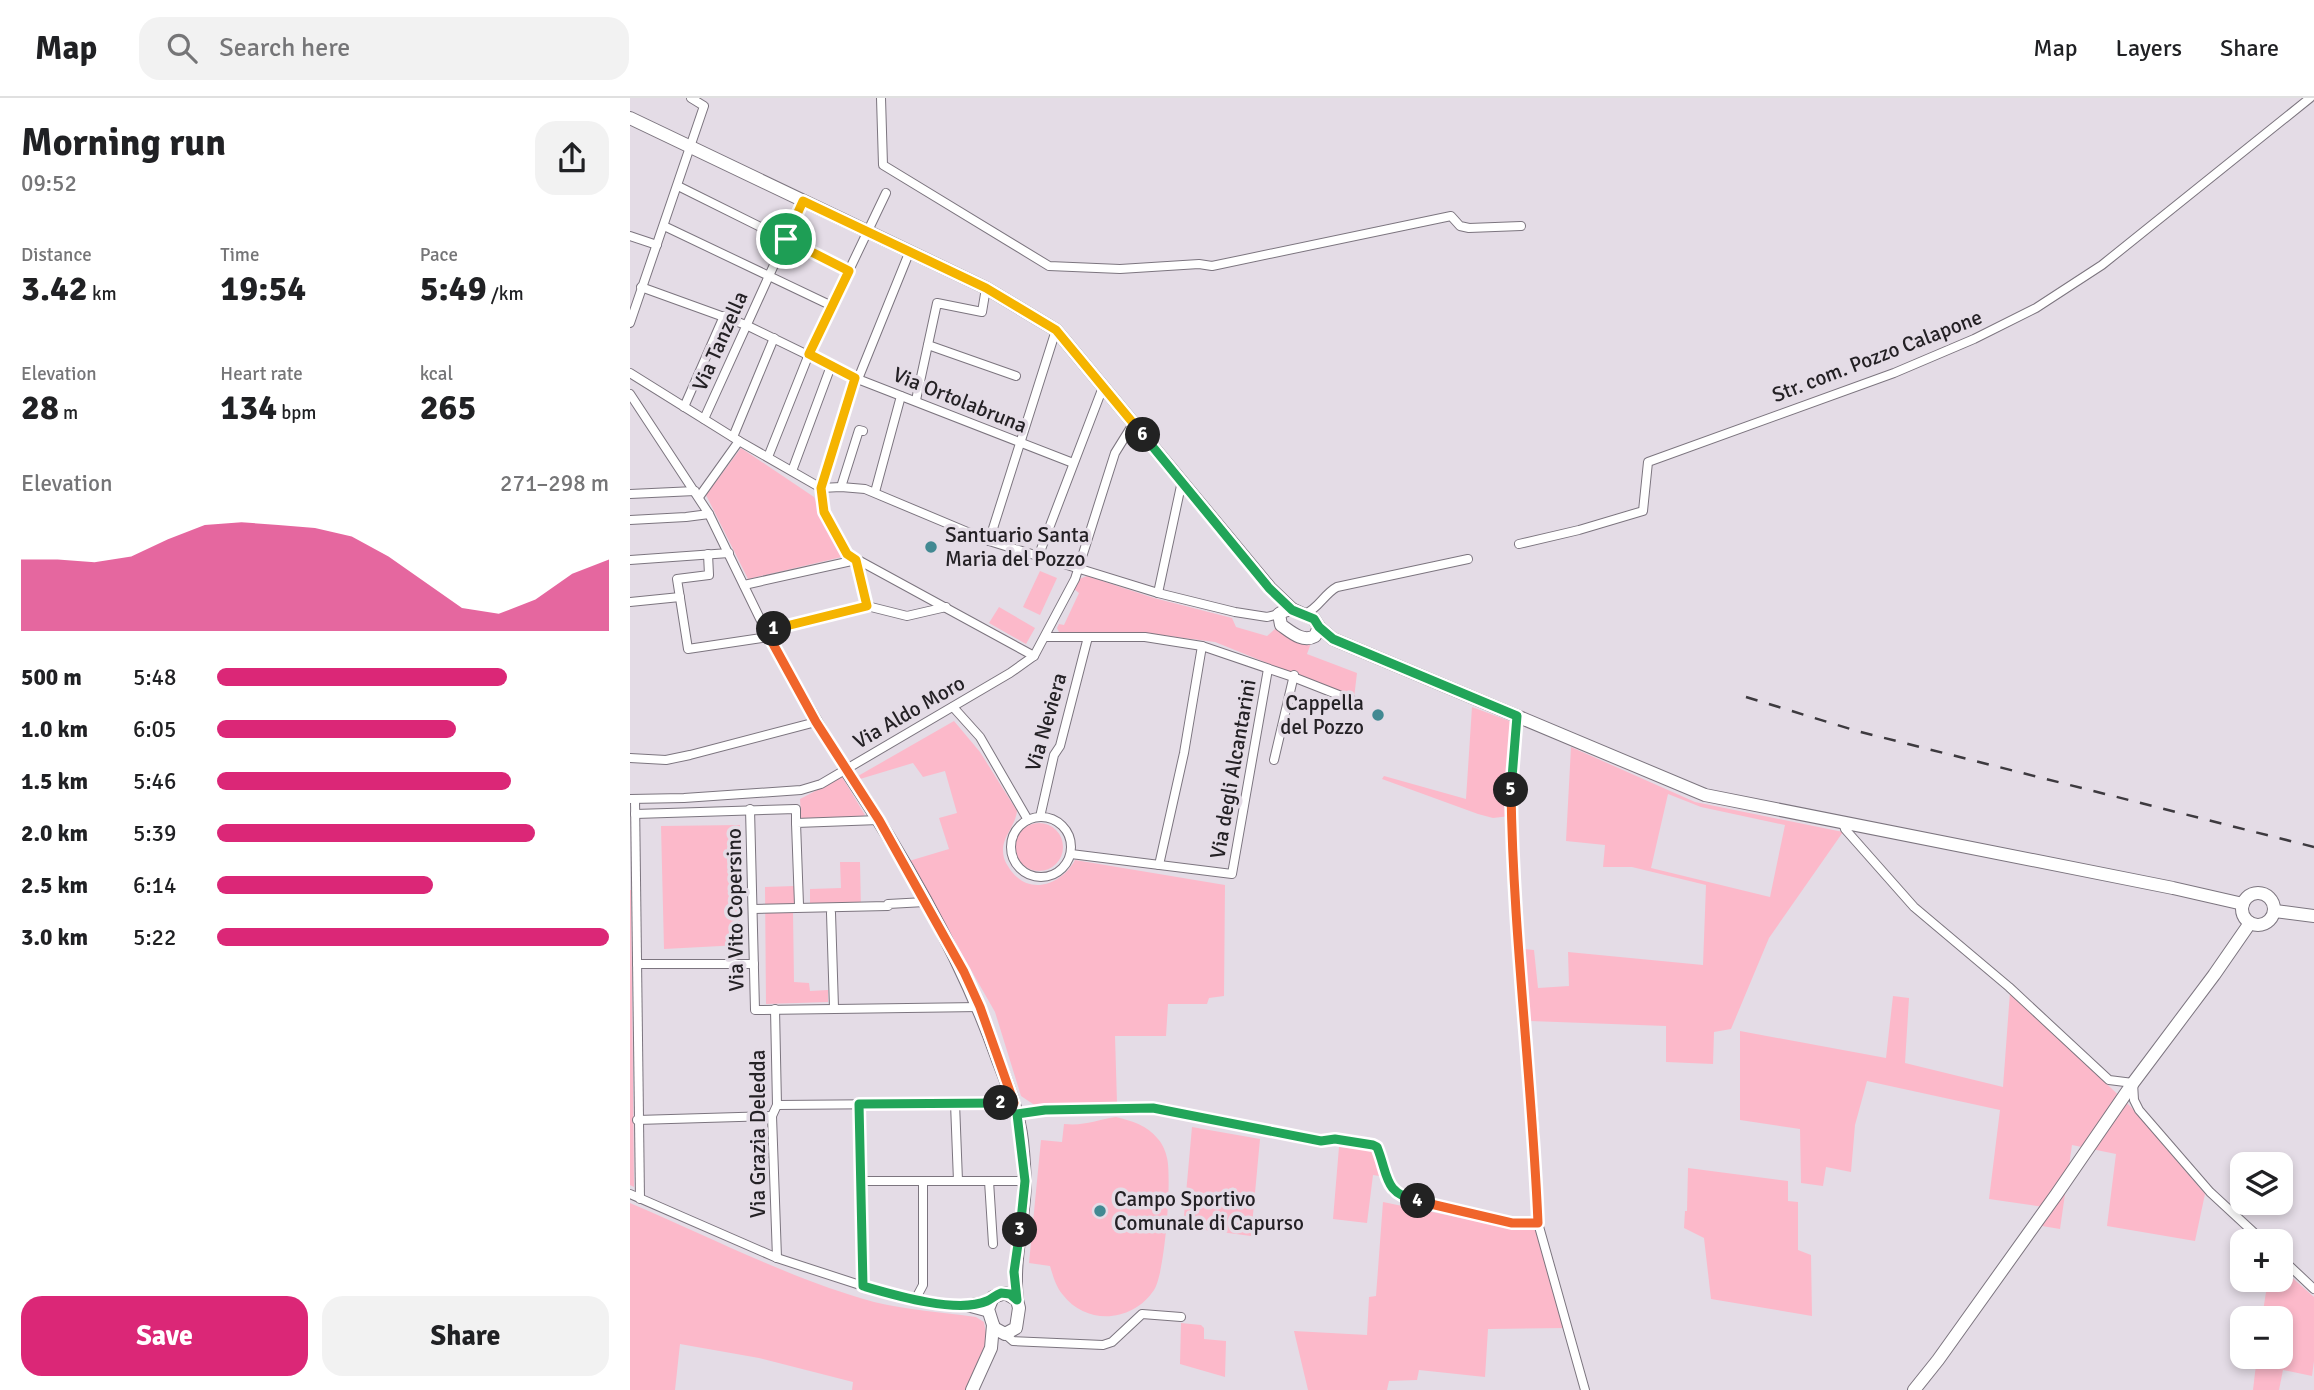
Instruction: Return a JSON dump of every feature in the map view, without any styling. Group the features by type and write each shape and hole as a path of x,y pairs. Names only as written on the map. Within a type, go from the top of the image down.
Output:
{"main road":[{"path":"630,118 986,288 1056,330 1269,588 1301,638 1316,629"},
{"path":"1287,615 1375,656 1705,795 2243,904"},
{"path":"846,770 879,820 964,972 980,1007 1015,1108 1025,1181 1014,1272 1018,1321 1010,1332 991,1348"},
{"path":"2262,892 2272,899 2275,911 2272,919 2257,925 2250,923 2242,912 2243,904 2250,894 2262,892"},
{"path":"2275,911 2314,916"},
{"path":"1914,1390 2250,923"},
{"path":"972,1390 991,1348 993,1308 1014,1272"},
{"path":"993,1308 1010,1294 1017,1300"},
{"path":"993,1308 997,1331 1010,1332"}],"street":[{"path":"630,323 705,106 691,98"},
{"path":"881,98 883,165 1049,266 1120,270 1224,265 1451,216 1460,226 1469,228 1521,226"},
{"name":"Str. com. Pozzo Calapone","path":"1519,544 1580,530 1643,511 1648,462 1894,373 1974,340 2036,308 2102,265 2310,98"},
{"path":"678,186 849,271"},
{"path":"768,457 809,354 886,193"},
{"name":"Via Tanzella","path":"704,419 803,201"},
{"path":"664,226 832,306"},
{"path":"630,236 657,244"},
{"path":"909,253 857,378 821,488 824,512 847,554 1034,656"},
{"name":"Via Ortolabruna","path":"641,287 724,316 857,378 1073,463"},
{"path":"916,400 937,303 982,312 986,288"},
{"path":"684,407 724,316"},
{"path":"989,541 1056,330"},
{"path":"697,494 736,439 775,338"},
{"path":"928,345 1016,376"},
{"path":"792,471 831,366"},
{"path":"630,373 821,488 841,486 865,489 989,541 1158,593 1236,612 1287,615 1316,608 1337,587 1468,559"},
{"path":"1038,557 1103,387"},
{"path":"630,394 709,514 767,634 846,770"},
{"path":"875,492 901,396"},
{"name":"Via Aldo Moro","path":"633,799 801,790 821,784 1010,673 1034,656 1074,582 1115,453 1133,424"},
{"path":"841,486 859,430 863,431"},
{"path":"1158,593 1182,481"},
{"path":"630,494 697,494"},
{"path":"630,520 709,514"},
{"path":"630,559 729,553"},
{"path":"708,554 709,575 677,579 688,649 767,634 867,606 907,616 946,607"},
{"path":"744,585 856,560"},
{"path":"856,560 867,606"},
{"path":"630,602 680,597"},
{"path":"1316,629 1318,615 1326,598"},
{"path":"1046,636 1145,637 1202,646 1293,676 1354,701"},
{"name":"Via Neviera","path":"1040,817 1054,755 1060,746 1088,637"},
{"path":"1070,854 1159,864 1184,753 1202,646"},
{"name":"Via degli Alcantarini","path":"1159,864 1232,874 1269,670"},
{"path":"1274,760 1293,676"},
{"path":"953,707 980,737 1028,820"},
{"path":"1517,716 1511,776 1512,843 1534,1127 1538,1223 1585,1390"},
{"path":"630,758 666,760 816,722"},
{"path":"633,799 640,1199"},
{"name":"Via Vito Copersino","path":"750,809 755,1010 775,1009"},
{"path":"635,814 796,809 799,905"},
{"path":"1040,817 1049,818 1064,828 1069,836 1070,854 1060,871 1051,876 1041,877 1022,871 1015,863 1011,843 1014,834 1028,820 1040,817"},
{"path":"796,823 879,820"},
{"path":"1843,823 1914,907 2009,987 2109,1080 2133,1083 2134,1100 2139,1110 2210,1192 2250,1229"},
{"path":"752,909 888,906 925,902"},
{"path":"831,913 834,1008"},
{"path":"637,964 754,964"},
{"path":"775,1009 980,1007"},
{"name":"Via Grazia Deledda","path":"775,1009 778,1105 772,1116 777,1258"},
{"path":"778,1105 954,1103 1045,1110 1153,1108 1321,1141 1335,1139 1373,1145 1377,1147 1393,1191 1402,1197 1512,1223 1538,1223"},
{"path":"954,1103 958,1181"},
{"path":"859,1104 863,1286"},
{"path":"2114,1111 2126,1108 2139,1110"},
{"path":"637,1120 772,1116"},
{"path":"861,1181 1025,1181"},
{"path":"915,1300 923,1285 923,1181"},
{"path":"989,1181 993,1244"},
{"path":"630,1194 777,1258 863,1286 915,1300 993,1308"},
{"path":"2293,1269 2314,1289"},
{"path":"1010,1332 1013,1341 1103,1345 1112,1342 1142,1314 1181,1317"}],"shaded area":[{"path":"741,448 814,497 842,557 748,579 706,495"},
{"path":"1040,571 1057,578 1040,615 1023,607"},
{"path":"1087,576 1154,598 1232,618 1236,627 1267,636 1275,629 1299,642 1311,643 1307,654 1357,673 1354,698 1215,642 1138,632 1060,634 1057,628 1059,624 1064,625 1079,593 1074,589 1079,579"},
{"path":"999,607 1035,628 1026,644 989,623"},
{"path":"1472,707 1515,723 1510,816 1493,818 1478,814 1382,779 1384,776 1466,799"},
{"path":"954,721 980,752 1017,811 1005,839 1004,858 1012,872 1028,884 1054,881 1075,860 1225,885 1224,996 1209,998 1207,1004 1168,1004 1166,1036 1115,1036 1117,1103 1036,1106 1021,1096 995,1012 909,861 949,849 939,818 957,813 945,771 923,777 913,763 860,779 858,776"},
{"path":"1571,747 1695,802 1843,832 1769,938 1731,1029 1714,1032 1713,1064 1666,1062 1666,1026 1530,1021 1524,949 1534,950 1538,988 1569,986 1568,952 1703,965 1706,885 1632,867 1603,867 1605,845 1566,841","holes":["1668,794 1701,807 1785,825 1770,897 1651,868"]},
{"path":"842,777 865,815 801,818 800,799"},
{"path":"1039,823 1056,830 1063,847 1056,864 1039,871 1022,864 1015,847 1022,830"},
{"path":"740,825 740,945 664,949 661,826"},
{"path":"840,862 860,862 861,911 793,912 794,982 809,983 810,991 828,990 828,1002 766,1004 765,887 794,886 795,905 810,905 810,889 841,888"},
{"path":"631,890 634,1187 630,1185"},
{"path":"2010,992 2131,1107 2205,1194 2195,1241 2107,1226 2116,1154 2072,1145 2060,1229 2042,1226 2044,1207 1989,1199 2000,1110 1867,1081 1855,1125 1851,1172 1826,1167 1823,1186 1801,1183 1800,1129 1740,1120 1740,1031 1886,1058 1893,996 1909,998 1905,1063 2003,1087"},
{"name":"Campo Sportivo Comunale di Capurso","path":"1116,1117 1133,1122 1154,1134 1164,1148 1169,1185 1161,1265 1154,1290 1134,1309 1110,1316 1084,1312 1073,1305 1057,1285 1050,1266 1029,1263 1041,1140 1062,1142 1064,1124"},
{"path":"1192,1127 1260,1139 1251,1236 1183,1227"},
{"path":"1339,1147 1365,1149 1375,1154 1386,1177 1373,1175 1367,1223 1333,1219"},
{"path":"1688,1168 1788,1181 1788,1201 1798,1202 1798,1250 1811,1255 1812,1316 1711,1299 1704,1238 1684,1228"},
{"path":"1383,1202 1500,1226 1539,1230 1566,1328 1488,1329 1485,1377 1419,1370 1417,1380 1389,1381 1387,1390 1308,1390 1294,1331 1367,1335 1369,1297 1376,1296"},
{"path":"630,1203 782,1270 843,1293 886,1305 976,1317 984,1322 987,1339 967,1390 852,1390 853,1382 759,1358 680,1344 675,1390 630,1390"},
{"path":"2293,1278 2314,1297 2312,1376 2283,1370 2279,1390 2253,1390 2255,1369 2293,1369 2293,1306 2264,1306 2266,1292 2293,1292"},
{"path":"1181,1323 1201,1325 1204,1328 1204,1339 1226,1341 1225,1377 1180,1364"}],"railway":[{"path":"1746,697 1857,731 2314,847"}],"place":[{"name":"Santuario Santa Maria del Pozzo","path":"931,547"},
{"name":"Cappella del Pozzo","path":"1378,715"},
{"name":"Campo Sportivo Comunale di Capurso","path":"1100,1211"}],"route":[{"path":"803,201 986,288 1056,330 1269,588 1292,610 1314,619 1326,635 1333,639 1517,716 1511,776 1512,843 1534,1127 1538,1223 1512,1223 1402,1197 1393,1191 1384,1163 1377,1147 1373,1145 1335,1139 1321,1141 1153,1108 1045,1110 1017,1114 1025,1181 1014,1272 1017,1300 1010,1294 1001,1293 980,1303 959,1305 915,1300 863,1286 859,1104 1014,1103 980,1007 964,972 879,820 816,722 766,631 867,606 856,560 847,554 824,512 821,488 855,378 809,354 849,271 786,239 803,201"}]}
